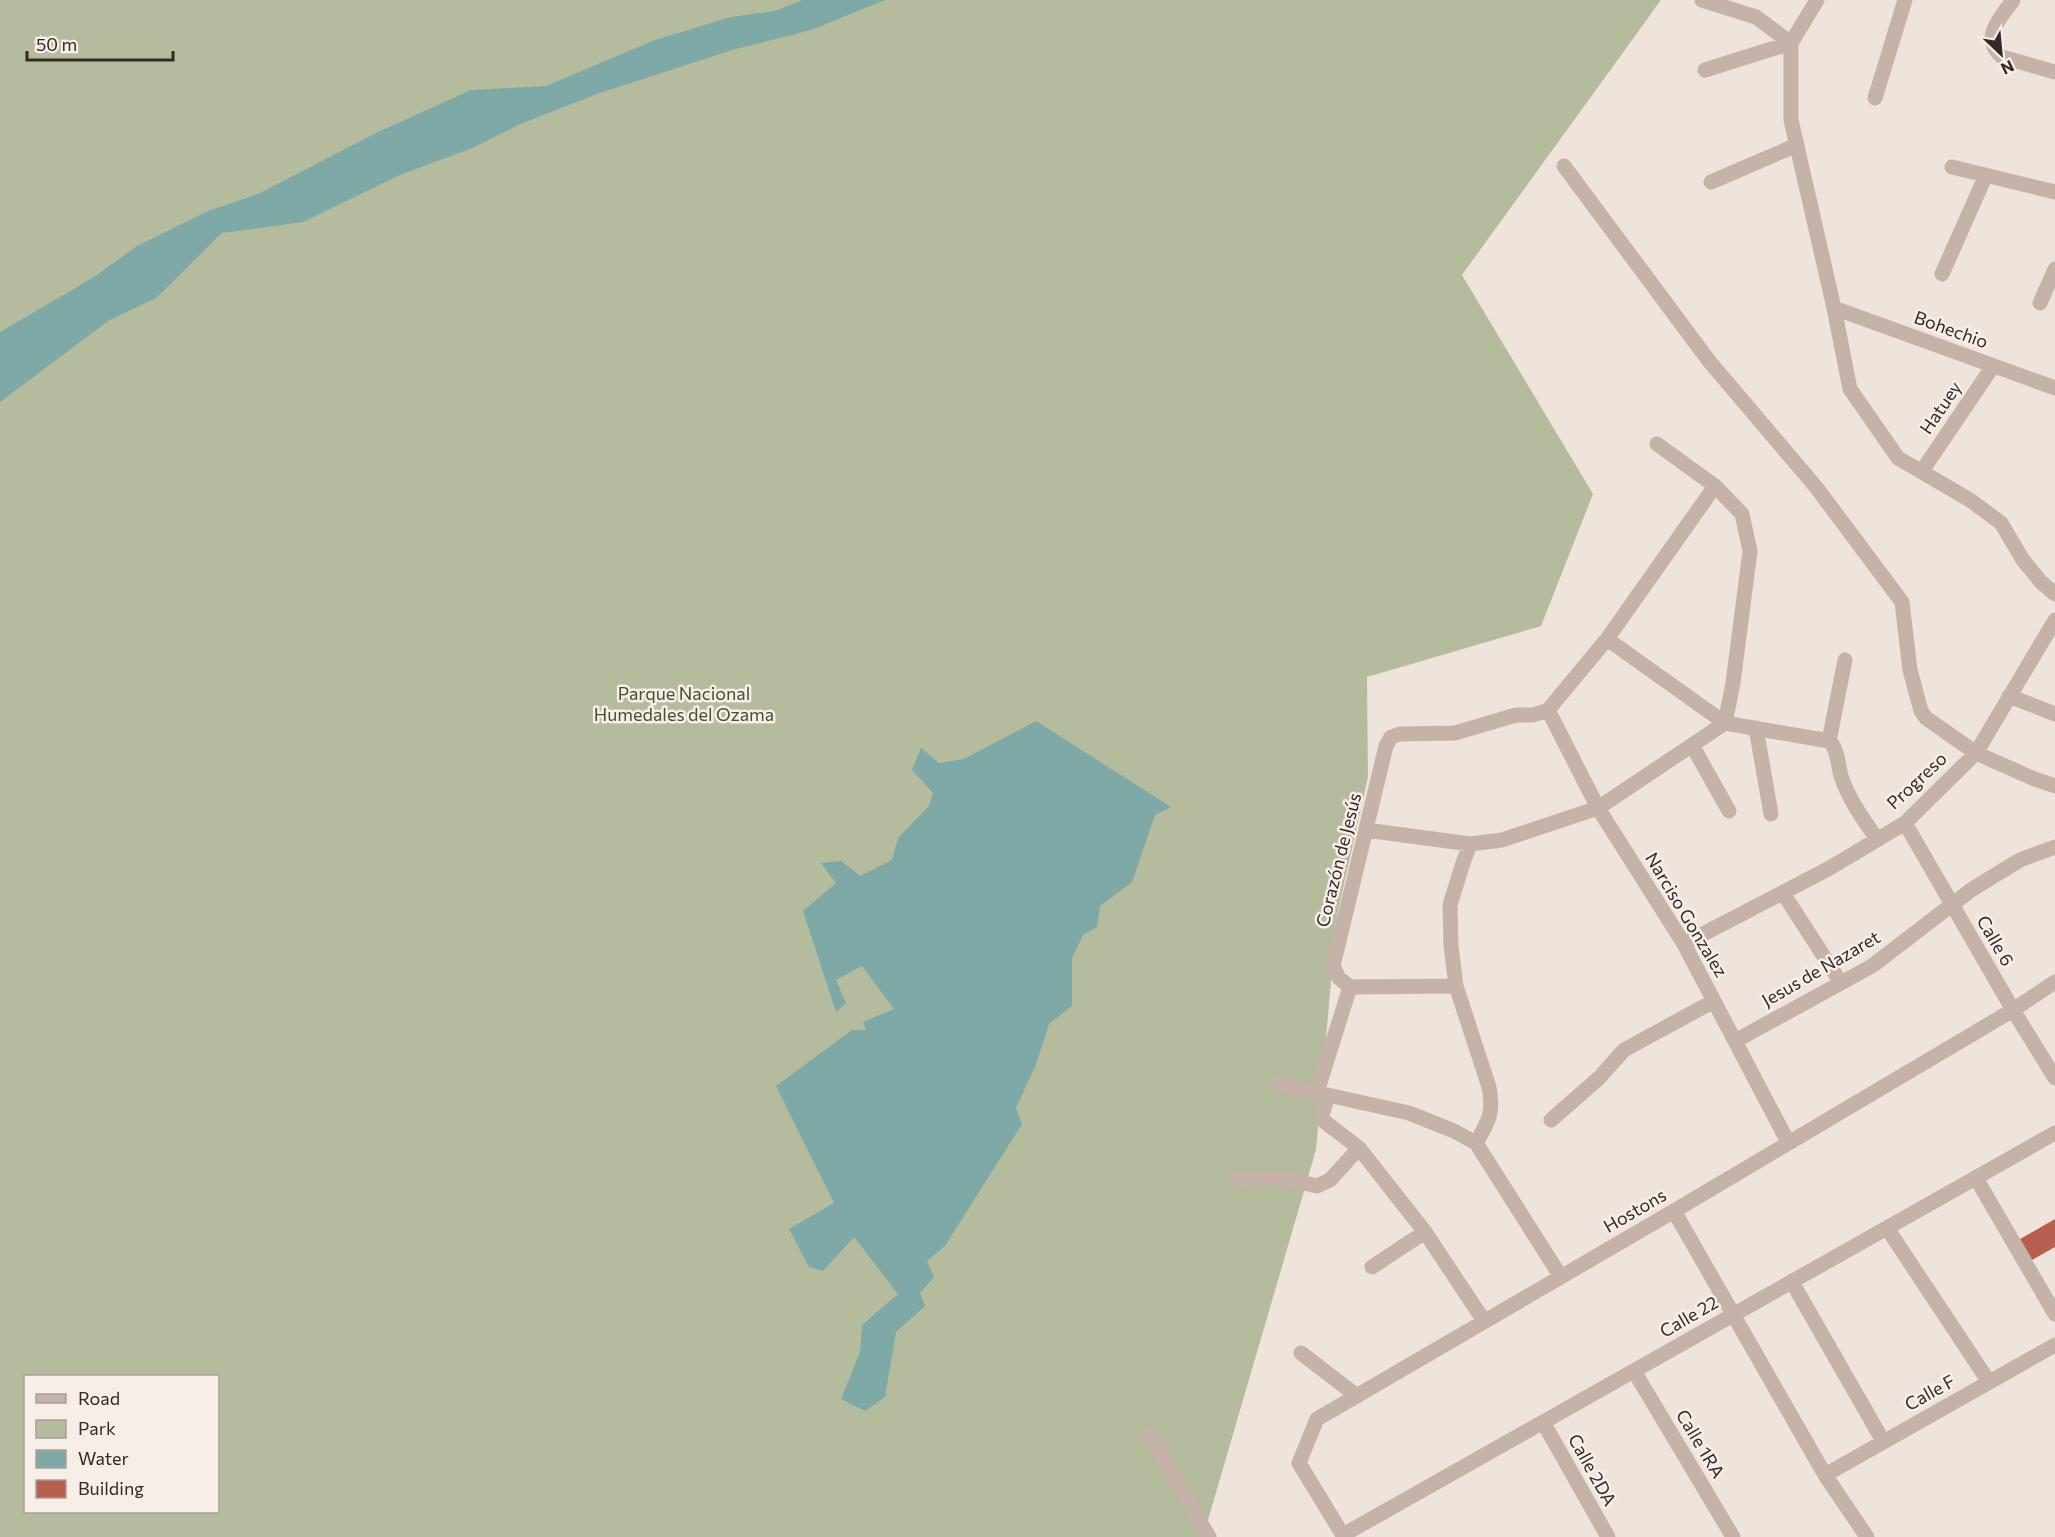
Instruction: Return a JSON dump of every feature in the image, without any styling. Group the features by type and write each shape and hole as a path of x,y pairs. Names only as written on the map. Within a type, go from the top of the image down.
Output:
{"street":[{"path":"1702,0 1756,17 1791,43"},
{"path":"1817,0 1791,43 1791,120 1850,389 1898,458 1971,500 2001,523 2023,560 2041,582 2055,594"},
{"path":"1875,98 1905,0"},
{"path":"2013,0 1992,31 1992,45 1996,52 2002,57 2055,72"},
{"path":"1705,70 1791,43"},
{"path":"1710,182 1797,145"},
{"path":"1564,166 1709,362 1816,487 1902,602 1910,670 1921,711 1926,718 1976,753 2055,786"},
{"path":"1952,166 2055,192"},
{"path":"1942,274 1986,175"},
{"path":"2040,303 2055,269"},
{"name":"Bohechio","path":"1834,308 2055,388"},
{"name":"Hatuey","path":"1922,471 1993,366"},
{"path":"1366,830 1470,844 1502,840 1598,808 1725,723 1733,683 1750,551 1742,514 1715,486 1657,444"},
{"path":"1548,710 1607,639 1715,486"},
{"name":"Progreso","path":"1684,944 1828,869 1905,823 1976,753 2055,620"},
{"path":"1607,639 1725,723 1829,741 1834,745 1837,765 1848,795 1877,839"},
{"path":"1829,741 1845,660"},
{"path":"2009,696 2055,714"},
{"name":"Corazón de Jesús","path":"1350,987 1339,978 1333,966 1386,746 1391,737 1400,734 1455,733 1516,715 1533,715 1548,710"},
{"name":"Narciso Gonzalez","path":"1548,710 1598,808 1684,944 1788,1142"},
{"path":"1756,728 1771,814"},
{"path":"1692,745 1729,812"},
{"name":"Calle 6","path":"1905,823 2055,1078"},
{"path":"1470,844 1450,905 1456,986 1492,1102 1491,1115 1476,1143"},
{"name":"Jesus de Nazaret","path":"1735,1041 1872,966 1971,890 2012,865 2042,850 2055,847"},
{"path":"1783,892 1841,983"},
{"name":"Hostons","path":"1344,1536 1299,1463 1317,1419 1674,1211 2013,1010 2055,982"},
{"path":"1456,986 1350,987 1323,1094 1322,1116 1325,1122 1359,1148 1425,1232 1485,1321"},
{"path":"1551,1120 1599,1078 1624,1050 1714,1002"},
{"path":"1278,1084 1409,1113 1454,1131 1476,1143 1562,1277"},
{"name":"Calle 22","path":"1344,1536 2055,1133"},
{"path":"1237,1179 1282,1178 1317,1185 1330,1180 1359,1148"},
{"path":"1976,1178 2055,1314"},
{"path":"1674,1211 1825,1475 1867,1537"},
{"path":"1887,1228 1989,1382"},
{"path":"1372,1267 1425,1232"},
{"path":"1792,1282 1883,1441"},
{"name":"Calle F","path":"1825,1475 2055,1345"},
{"path":"1301,1353 1357,1396"},
{"name":"Calle 1RA","path":"1634,1371 1733,1537"},
{"name":"Calle 2DA","path":"1543,1422 1608,1537"},
{"path":"1150,1434 1209,1537"}],"green space":[{"name":"Parque Nacional Humedales del Ozama","path":"0,0 1661,0 1462,275 1593,494 1541,626 1367,677 1368,777 1337,915 1316,1150 1203,1537 0,1537"}],"water":[{"path":"802,0 885,0 811,30 732,50 597,94 523,123 470,149 402,174 303,222 222,233 156,298 108,321 0,402 0,332 94,277 137,246 208,211 258,194 378,132 471,90 546,86 655,40 731,17 775,11"},
{"path":"1036,721 1171,807 1155,815 1132,882 1100,906 1097,927 1083,935 1072,958 1072,1006 1049,1024 1035,1067 1016,1108 1022,1124 945,1246 927,1261 934,1277 920,1293 925,1306 896,1332 885,1397 865,1411 841,1399 860,1352 862,1325 898,1294 854,1237 823,1271 809,1267 789,1229 834,1203 776,1086 852,1030 866,1030 863,1022 894,1009 862,966 836,980 846,1003 836,1012 803,911 836,883 821,863 841,861 860,876 892,860 898,838 929,806 933,793 912,770 921,748 939,763 964,759"}],"building":[{"path":"2055,1219 2055,1247 2032,1260 2020,1239"}]}
